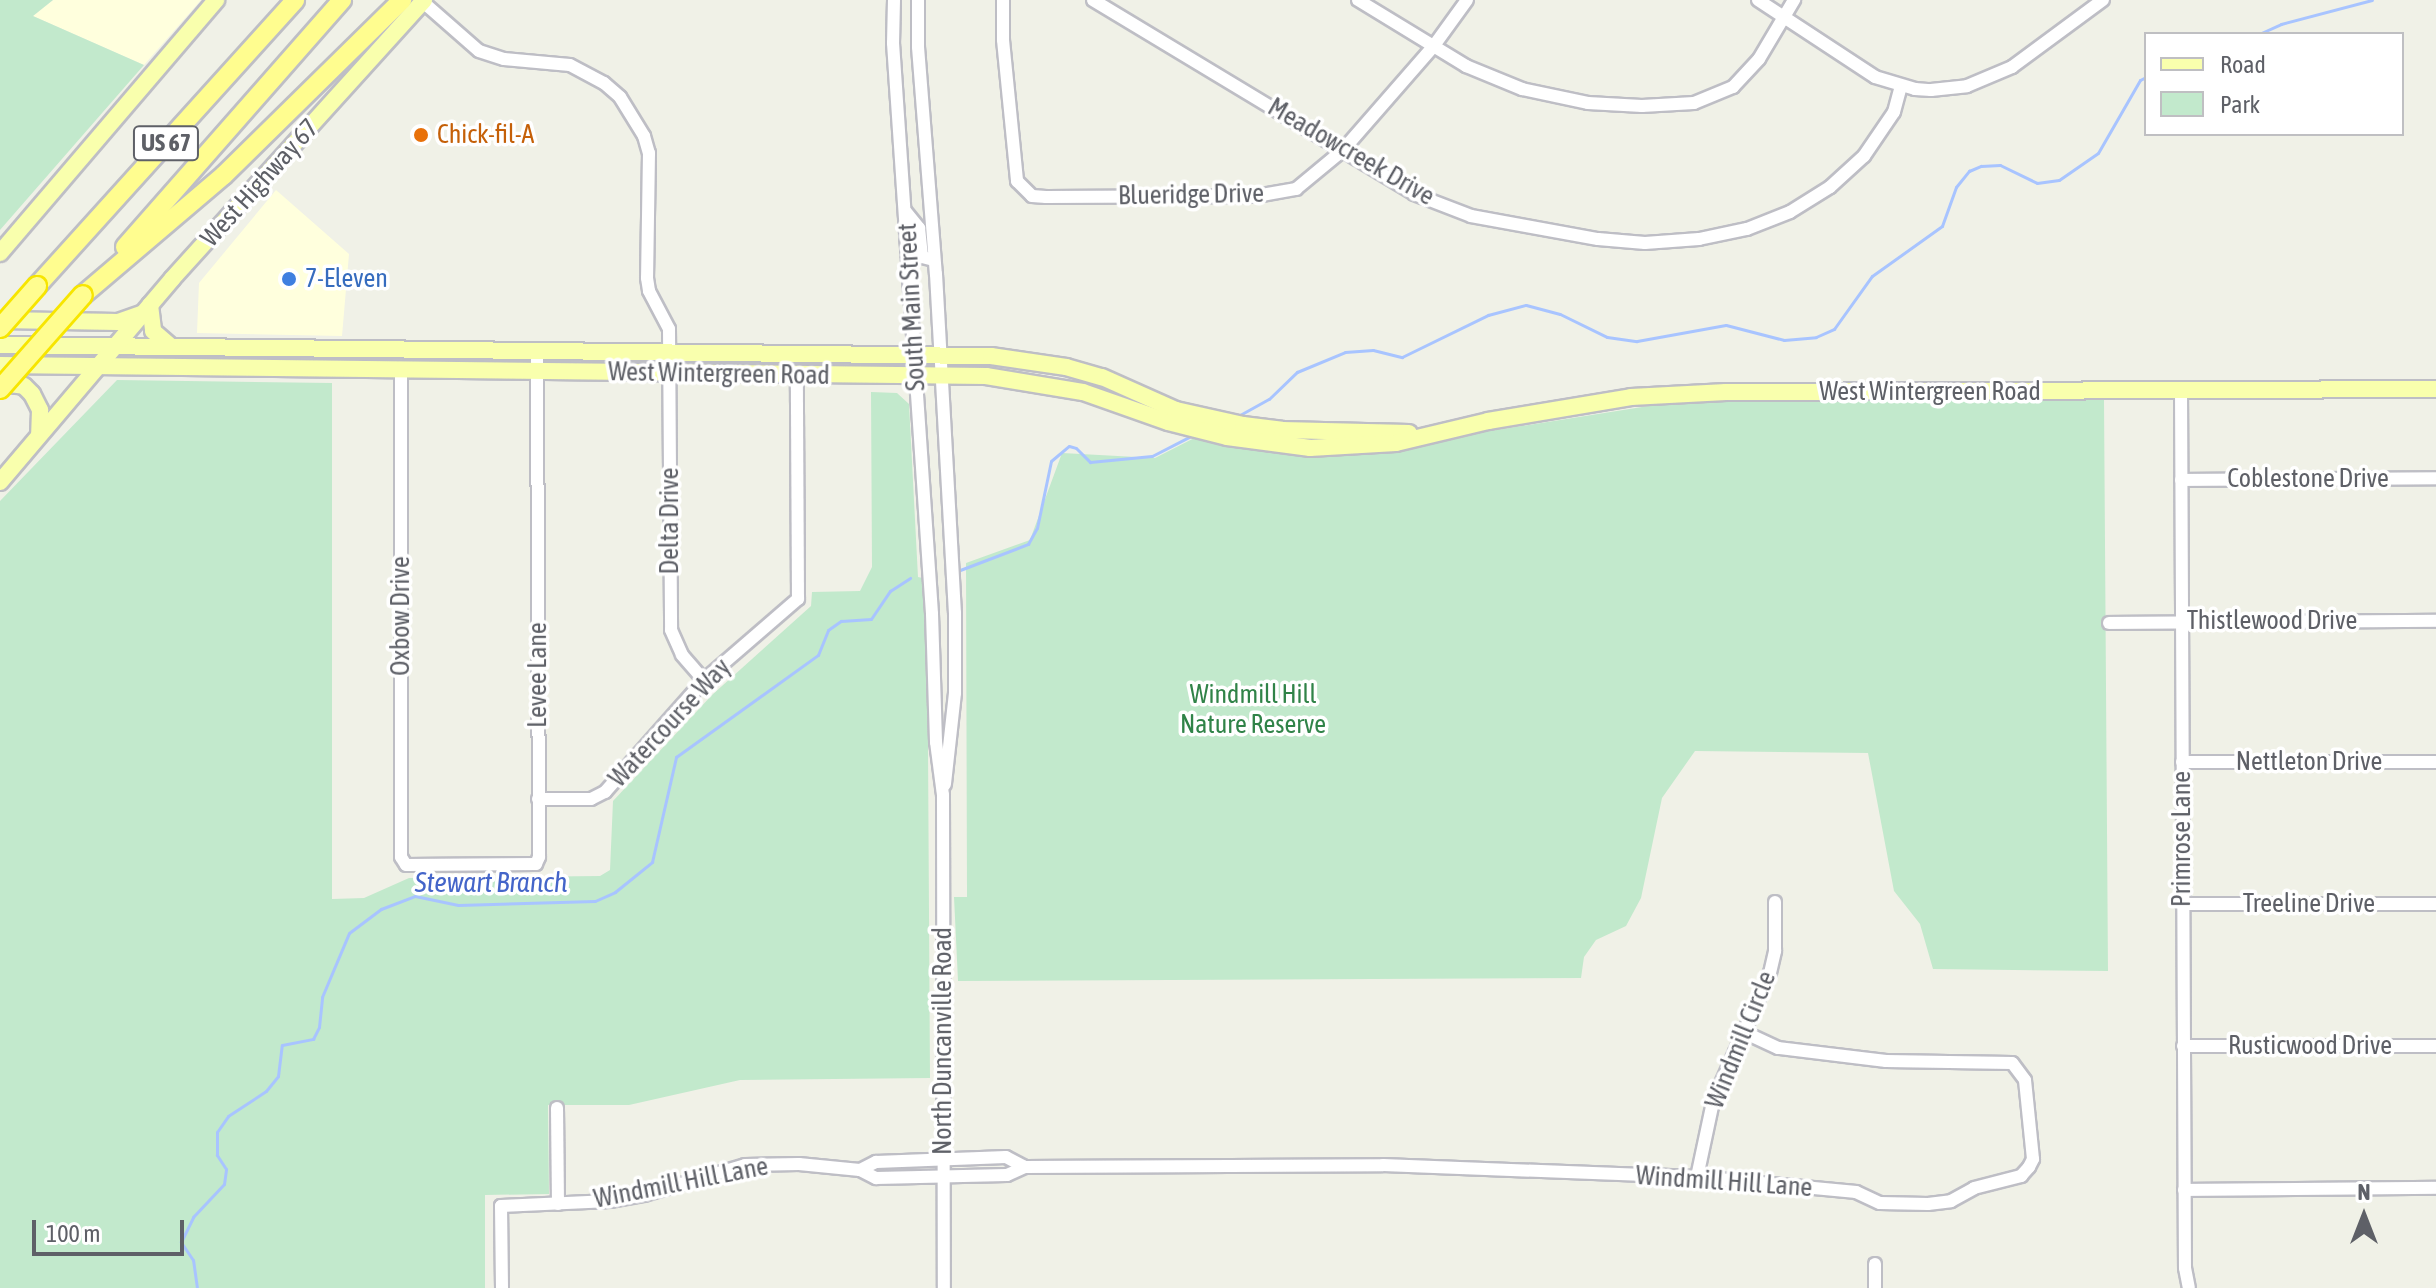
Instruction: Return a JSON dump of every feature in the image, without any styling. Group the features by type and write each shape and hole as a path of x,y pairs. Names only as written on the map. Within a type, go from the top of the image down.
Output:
{"highway":[{"name":"US 67","path":"0,328 295,0"},
{"name":"US 67","path":"0,386 342,0"},
{"path":"83,295 224,175 402,0"}],"main road":[{"path":"0,253 216,0"},
{"name":"West Highway 67","path":"0,482 114,346 424,1"},
{"path":"0,320 118,322 146,310 153,331 170,346"},
{"name":"West Wintergreen Road","path":"0,345 991,356 1066,367 1102,377 1170,415 1282,430 1426,433"},
{"path":"318,348 318,370"},
{"name":"West Wintergreen Road","path":"0,365 986,376 1034,382 1108,399 1170,415 1238,439 1310,448 1396,443 1426,433 1631,397 1694,393 2436,389"},
{"path":"0,386 24,386 32,394 40,410 39,434"}],"street":[{"name":"South Main Street","path":"894,0 932,614"},
{"name":"South Main Street","path":"918,0 955,613"},
{"name":"Blueridge Drive","path":"1003,0 1003,40 1015,170 1023,191 1032,196 1279,194 1304,184 1343,150 1433,47 1467,0"},
{"name":"Meadowcreek Drive","path":"1093,0 1392,182 1471,216 1584,238 1671,243 1747,229 1810,201 1848,172 1880,136 1894,112 1901,86"},
{"path":"1358,0 1433,47 1492,78 1544,95 1588,103 1672,106 1714,97 1733,87 1759,59 1794,0"},
{"path":"1758,0 1875,77 1901,86 1948,89 1990,78 2031,54 2103,0"},
{"name":"Delta Drive","path":"424,1 479,51 504,59 570,65 604,83 620,97 648,148 647,278 649,291 669,329 671,630 682,655 704,680"},
{"path":"901,149 925,149"},
{"path":"906,212 919,228 922,257 934,260"},
{"name":"Levee Lane","path":"403,861 406,865 536,864 537,350"},
{"name":"Oxbow Drive","path":"401,371 403,861"},
{"name":"Watercourse Way","path":"538,799 591,799 605,792 704,680 798,599 797,375"},
{"name":"Primrose Lane","path":"2181,389 2184,1190 2185,1268 2189,1288"},
{"name":"Coblestone Drive","path":"2181,480 2436,478"},
{"path":"932,614 955,613"},
{"name":"North Duncanville Road","path":"943,795 952,741 955,613"},
{"name":"North Duncanville Road","path":"932,614 936,742 943,795 944,1288"},
{"name":"Thistlewood Drive","path":"2109,623 2436,621"},
{"name":"Nettleton Drive","path":"2182,762 2436,762"},
{"name":"Windmill Circle","path":"1697,1177 1713,1102 1770,973 1775,951 1775,902"},
{"name":"Treeline Drive","path":"2182,904 2436,904"},
{"name":"Windmill Hill Lane","path":"502,1288 501,1206 644,1195 745,1165 799,1164 860,1170 876,1178 1007,1175 1025,1167 1383,1165 1697,1177 1856,1192 1880,1203 1928,1204 1951,1201 1974,1188 2021,1176 2033,1159 2025,1080 2012,1063 1886,1061 1778,1048 1744,1032"},
{"name":"Rusticwood Drive","path":"2183,1046 2436,1046"},
{"path":"557,1108 558,1204"},
{"name":"Windmill Hill Lane","path":"860,1170 876,1162 1006,1157 1025,1167"},
{"path":"2184,1190 2436,1188"},
{"path":"1875,1264 1875,1288"}],"shaded area":[{"path":"53,0 201,0 144,65 33,16"},
{"path":"276,190 349,254 342,336 197,333 199,283"}],"green space":[{"path":"0,0 53,0 33,16 144,65 0,230"},
{"path":"117,380 332,383 332,899 364,898 409,878 600,876 610,870 613,801 712,695 811,606 812,592 860,591 872,567 871,392 897,393 909,404 918,577 927,579 930,1078 740,1080 629,1105 548,1105 549,1194 485,1195 485,1288 0,1288 0,501"},
{"name":"Windmill Hill Nature Reserve","path":"1686,400 2104,400 2108,971 1933,969 1920,924 1894,891 1868,753 1695,751 1662,798 1641,898 1626,926 1596,940 1584,957 1581,978 958,981 954,897 967,897 966,563 1030,540 1062,453 1155,458 1214,428 1304,445 1383,448"}],"waterway":[{"name":"Stewart Branch","path":"2263,32 2281,24 2372,0"},
{"name":"Stewart Branch","path":"1238,416 1269,399 1297,372 1345,352 1373,350 1402,357 1488,315 1526,305 1560,314 1607,337 1637,341 1726,325 1784,340 1816,337 1834,329 1872,276 1942,226 1956,187 1969,171 1981,166 2000,165 2037,183 2059,180 2098,153 2144,78"},
{"name":"Stewart Branch","path":"960,570 1028,544 1037,528 1051,461 1069,446 1076,448 1090,462 1152,456 1191,436"},
{"name":"Stewart Branch","path":"197,1288 193,1260 181,1242 193,1217 224,1184 226,1169 217,1155 217,1132 228,1116 266,1091 278,1076 282,1045 313,1039 319,1027 322,997 349,933 381,909 415,896 458,905 595,901 615,892 652,862 676,757 818,655 828,630 841,621 871,619 890,591 910,578"}],"place":[{"name":"Chick-fil-A","path":"421,135"},
{"name":"7-Eleven","path":"289,279"}]}
